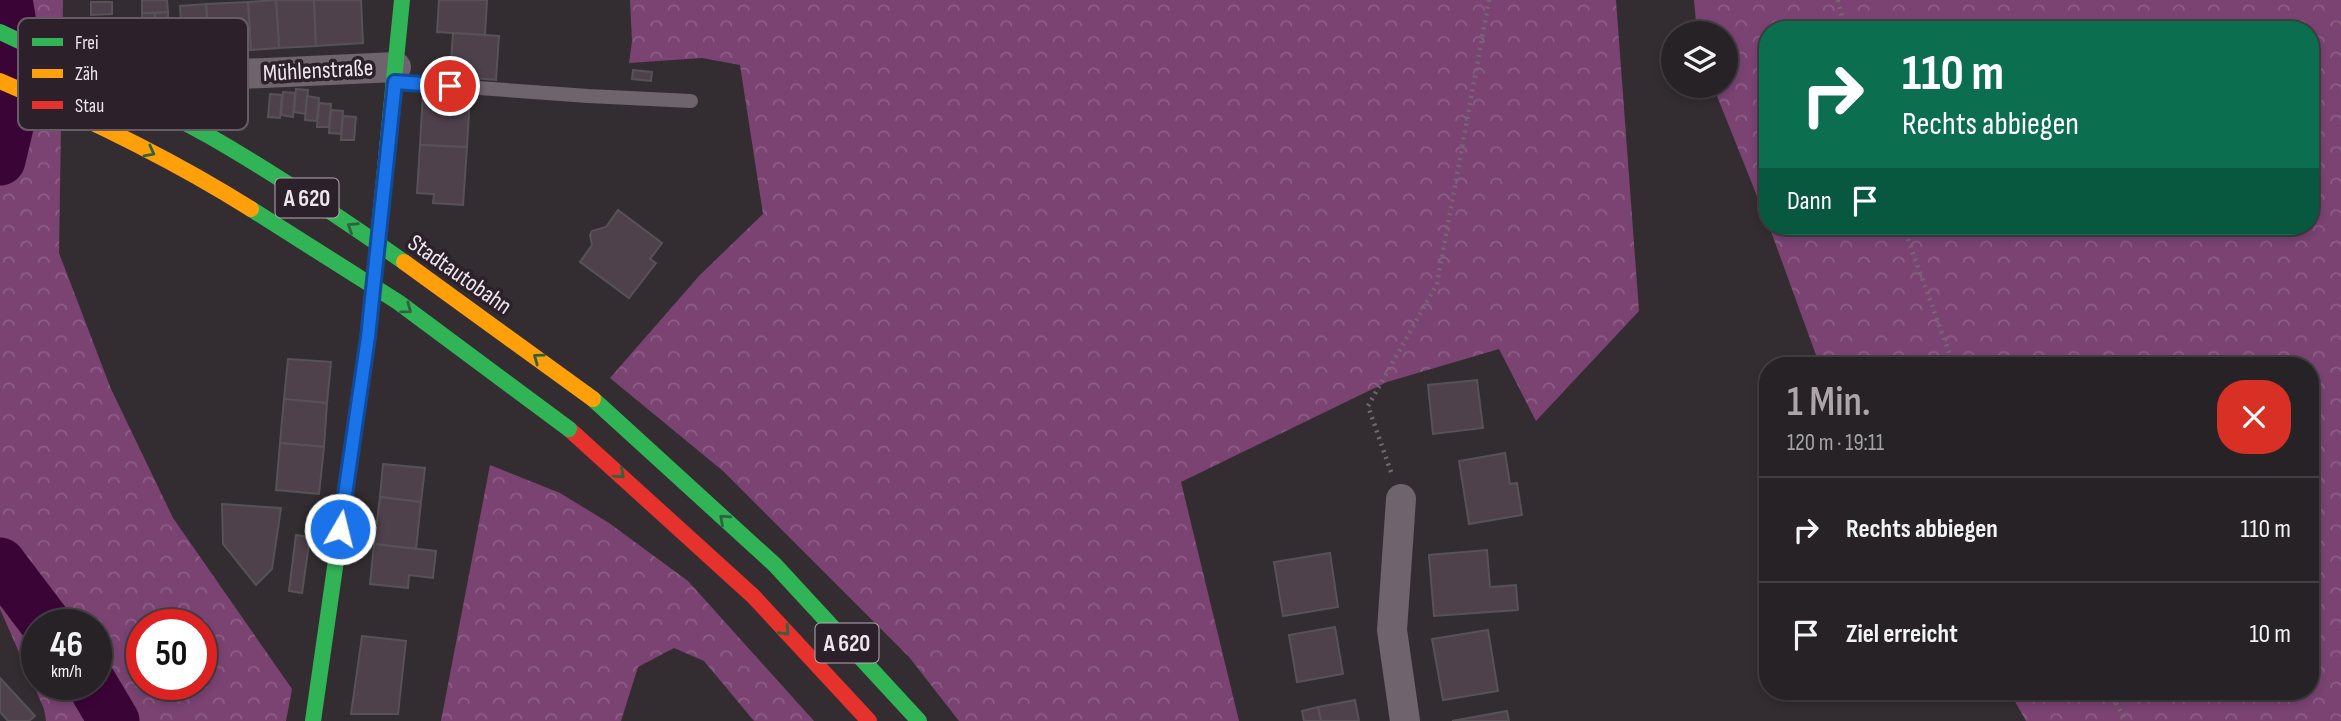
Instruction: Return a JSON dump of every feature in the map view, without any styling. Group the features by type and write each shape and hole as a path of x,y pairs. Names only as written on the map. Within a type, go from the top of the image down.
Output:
{"main road":[{"path":"313,721 368,337 402,0"},
{"name":"Stadtautobahn","path":"0,32 18,40"},
{"name":"A 620","path":"0,81 18,89"},
{"name":"A 620","path":"109,130 212,184 398,302 569,429 752,596 869,721"},
{"name":"Stadtautobahn","path":"193,130 240,155 414,268 593,399 775,565 919,721"}],"street":[{"name":"Mühlenstraße","path":"248,76 396,74"},
{"path":"1401,499 1392,629 1405,721"}],"lane":[{"path":"396,74 588,96 691,101"}],"path":[{"path":"1401,499 1368,406 1437,284 1489,0"},
{"path":"1838,0 1843,21"},
{"path":"1906,235 1951,357"},
{"path":"2114,700 2126,721"}],"green space":[{"path":"0,0 63,0 63,18 18,18 18,130 61,130 59,253 111,389 173,518 292,689 286,721 46,721 40,700 112,700 112,609 21,609 21,657 0,609"},
{"path":"630,0 1616,0 1639,311 1536,421 1499,349 1387,382 1181,482 1239,721 959,721 909,657 723,471 610,378 699,276 763,214 740,65 702,58 629,63 632,41"},
{"path":"1694,0 2341,0 2341,721 2026,721 2014,700 2319,700 2319,357 1817,357 1772,235 2319,235 2319,21 1759,21 1759,201 1718,98 1738,98 1738,21 1696,21"},
{"path":"490,465 560,493 609,523 688,581 814,721 754,721 704,661 674,648 638,667 621,721 441,721"}],"building":[{"path":"142,0 167,0 168,12 142,13"},
{"path":"276,0 314,0 316,46 279,48"},
{"path":"276,0 279,48 251,50 248,2"},
{"path":"314,0 361,0 363,43 316,46"},
{"path":"439,0 487,0 485,35 437,32"},
{"path":"91,2 112,2 112,14 91,15"},
{"path":"248,2 251,50 248,50 248,18 207,18 206,4"},
{"path":"206,4 207,18 181,18 180,6"},
{"path":"168,12 168,18 155,18 155,13"},
{"path":"142,13 155,13 155,18 142,18"},
{"path":"453,33 499,36 496,80 450,76"},
{"path":"633,70 652,72 651,81 632,79"},
{"path":"296,89 308,90 306,114 294,112"},
{"path":"283,92 295,93 293,117 281,115"},
{"path":"423,93 470,96 467,147 420,145"},
{"path":"270,94 282,95 280,118 268,117"},
{"path":"307,96 319,98 317,121 305,120"},
{"path":"319,103 331,104 329,127 317,127"},
{"path":"331,110 343,111 341,134 329,133"},
{"path":"343,116 356,117 354,140 341,140"},
{"path":"420,145 467,147 463,205 433,203 434,194 417,193"},
{"path":"618,210 662,243 650,259 656,263 629,298 580,262 592,245 592,231 606,227"},
{"path":"288,359 331,362 327,403 284,399"},
{"path":"1477,380 1483,428 1433,434 1428,385"},
{"path":"284,399 327,403 324,447 280,443"},
{"path":"280,443 324,447 319,494 276,490"},
{"path":"1505,453 1510,484 1517,483 1522,515 1469,524 1459,461"},
{"path":"383,464 425,468 421,502 380,497"},
{"path":"380,497 421,502 416,549 374,544"},
{"path":"222,504 281,508 272,569 256,585 223,544"},
{"path":"296,535 310,537 302,593 289,591"},
{"path":"374,544 436,551 433,578 409,575 408,588 370,584"},
{"path":"1487,550 1490,587 1516,585 1518,610 1434,616 1429,555"},
{"path":"1330,553 1338,607 1283,616 1274,562"},
{"path":"1335,627 1343,674 1297,682 1289,635"},
{"path":"1488,630 1498,691 1443,700 1432,639"},
{"path":"362,636 406,641 398,714 351,714"},
{"path":"0,678 35,716 29,721 8,721 0,712"},
{"path":"1355,700 1359,721 1321,721 1318,707"},
{"path":"1318,707 1321,721 1304,721 1302,711"},
{"path":"1507,711 1509,721 1452,721"}],"waterway":[{"path":"0,160 16,93 18,64 7,0"},
{"path":"0,563 35,609"},
{"path":"102,700 114,721"}],"traffic: fast":[{"path":"313,721 368,337 402,0"},
{"path":"0,32 18,41"},
{"path":"198,130 309,197 404,262"},
{"path":"251,209 398,302 569,429"},
{"path":"593,399 775,565 919,721"}],"traffic: jam":[{"path":"569,429 753,596 869,721"}],"traffic: slow":[{"path":"0,81 18,89"},
{"path":"107,130 191,173 251,209"},
{"path":"404,262 593,399"}],"route":[{"path":"340,529 368,337 395,82 450,86"}]}
